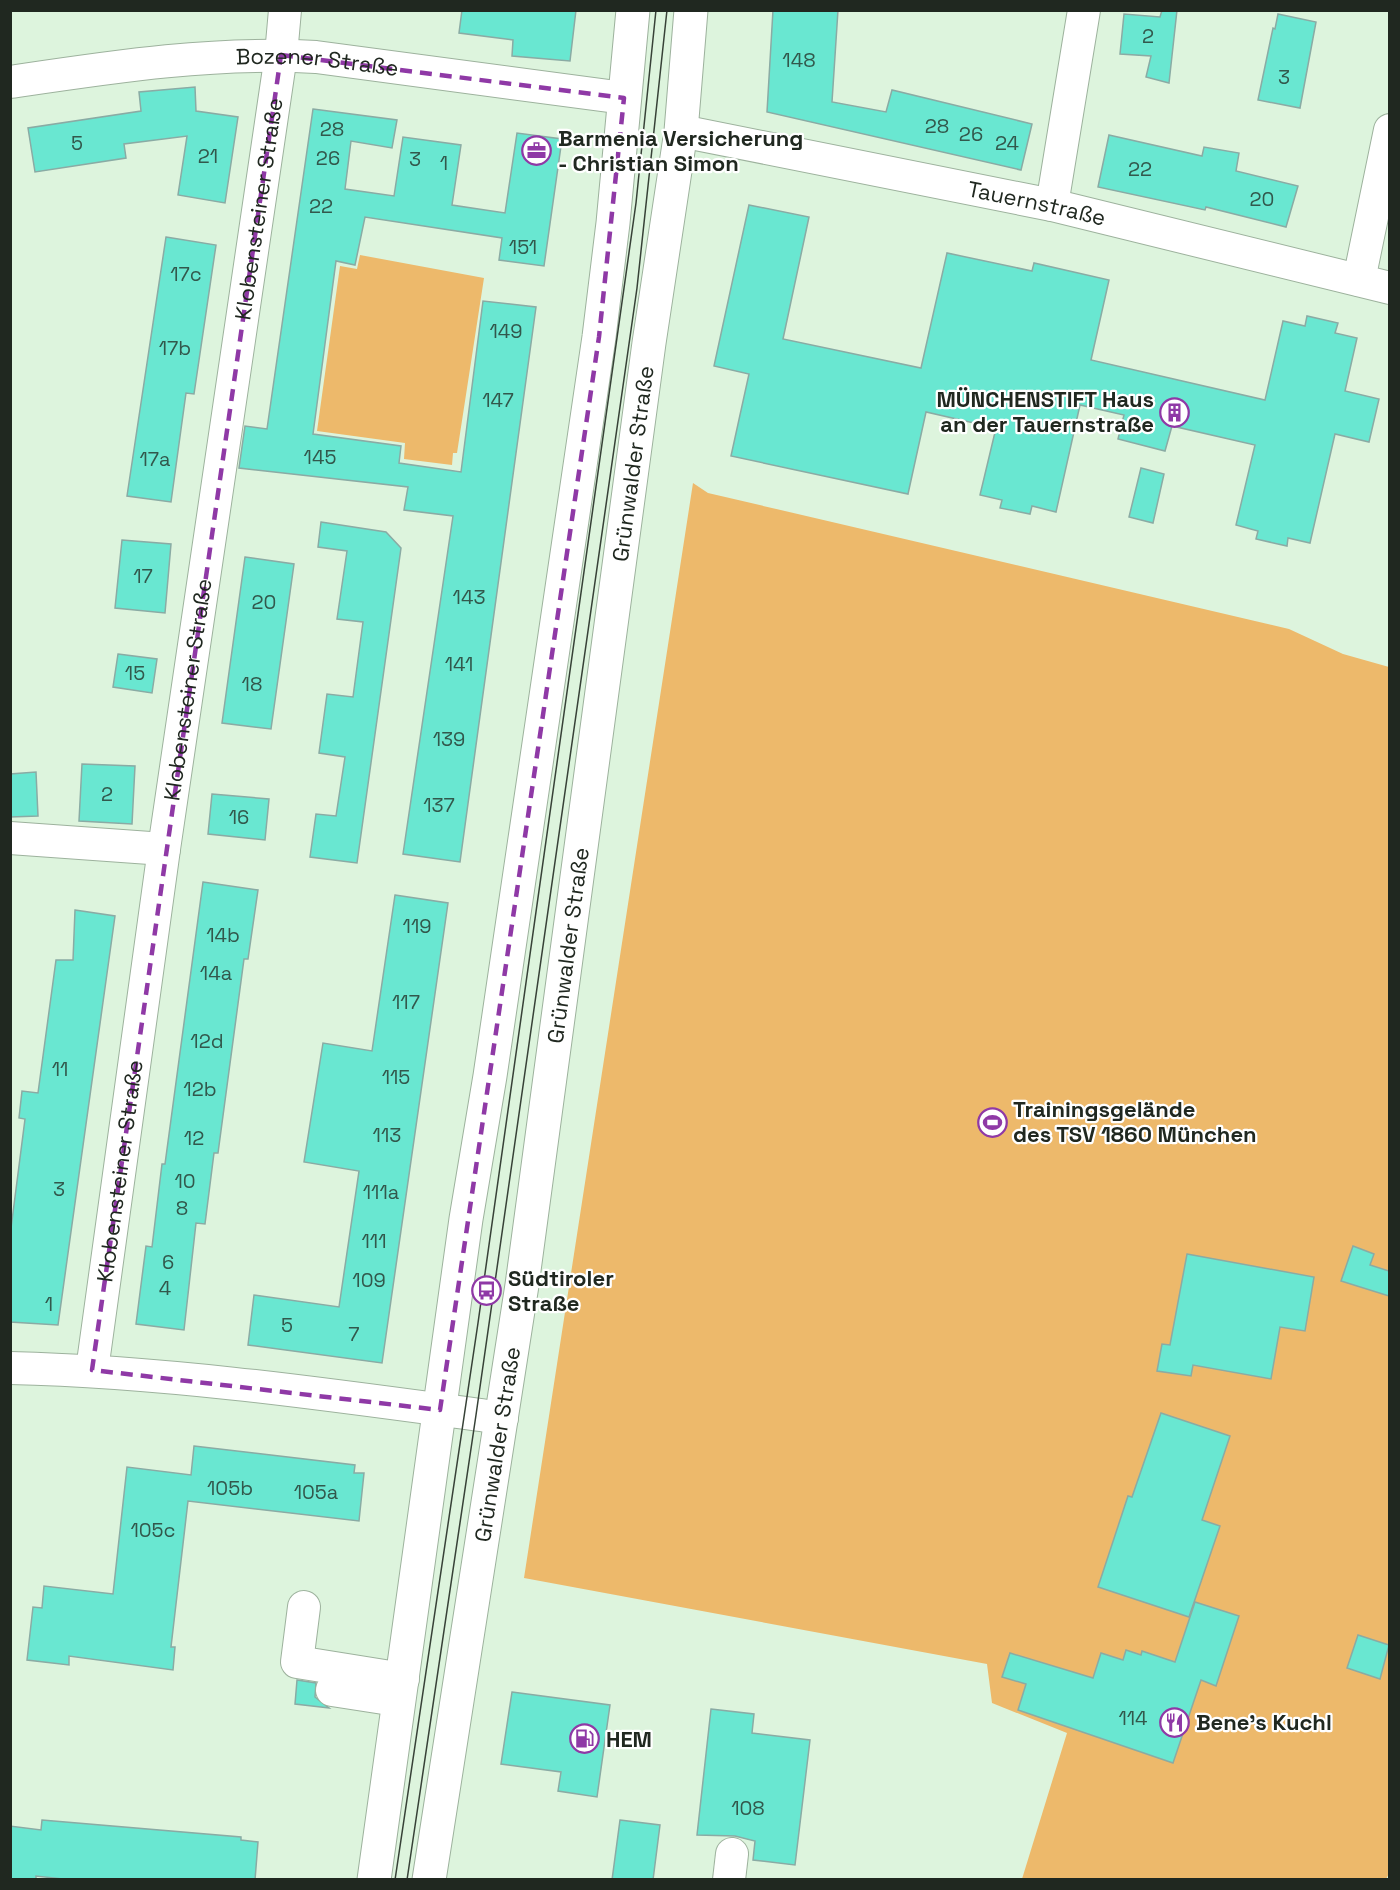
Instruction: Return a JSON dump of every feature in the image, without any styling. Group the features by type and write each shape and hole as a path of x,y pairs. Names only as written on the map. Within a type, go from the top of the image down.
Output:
{"main road":[{"path":"374,1880 440,1410 599,336 613,223 633,10"},
{"name":"Grünwalder Straße","path":"429,1880 502,1418 658,277 681,131 691,10"}],"street":[{"name":"Klobensteiner Straße","path":"92,1370 164,849 281,55 285,10"},
{"path":"1053,205 1084,10"},
{"name":"Bozener Straße","path":"10,82 125,66 281,55 316,57 624,98"},
{"path":"1359,280 1389,130"},
{"name":"Tauernstraße","path":"681,131 1053,205 1389,288"},
{"path":"10,838 164,849"},
{"path":"10,1368 92,1370 257,1385 502,1418"},
{"path":"304,1607 297,1662 401,1690"},
{"path":"332,1690 401,1690"}],"highlighted area":[{"path":"281,55 624,98 599,337 440,1410 92,1370"}],"shaded area":[{"path":"360,255 484,278 457,453 453,453 452,465 404,459 405,443 317,431 340,266 357,269"},
{"name":"Trainingsgelände des TSV 1860 München","path":"693,483 708,493 1289,629 1343,654 1389,667 1390,1872 1386,1879 1022,1879 1067,1733 992,1703 987,1664 524,1578"}],"building":[{"path":"462,10 576,10 570,61 512,56 513,40 459,33"},
{"path":"773,10 838,10 832,102 886,112 892,90 1032,124 1021,170 767,112"},
{"path":"1162,10 1177,10 1169,83 1146,77 1151,56 1120,54 1124,14 1160,17"},
{"path":"1278,14 1316,22 1300,108 1258,100"},
{"path":"195,87 196,111 238,117 225,203 178,195 187,136 124,144 126,158 35,172 28,128 141,111 139,92"},
{"path":"313,109 397,120 392,148 351,141 345,189 394,196 403,137 461,145 452,205 505,213 517,133 562,139 544,266 499,260 502,238 365,217 355,265 336,261 313,434 401,446 399,463 461,472 483,301 536,307 460,862 403,854 453,516 404,510 408,487 239,468 245,426 267,429"},
{"path":"1109,135 1202,156 1204,147 1239,153 1236,171 1298,186 1286,227 1206,207 1205,210 1098,187"},
{"path":"749,205 809,217 783,339 921,368 947,253 1032,271 1034,263 1109,280 1091,360 1265,400 1283,321 1305,326 1307,316 1338,323 1335,333 1357,338 1345,391 1379,399 1369,442 1335,434 1310,543 1288,538 1287,546 1256,539 1258,531 1236,525 1255,445 1172,426 1165,451 1118,439 1124,415 1080,405 1056,512 1032,506 1030,514 1000,508 1002,500 980,495 996,428 926,412 908,494 731,456 749,374 714,366"},
{"path":"166,237 216,245 194,394 186,393 171,502 127,496"},
{"path":"1141,468 1164,474 1153,523 1129,517"},
{"path":"321,522 386,532 401,548 357,863 310,857 316,814 336,816 345,757 319,753 327,694 353,697 363,622 337,619 347,551 318,547"},
{"path":"122,540 171,544 165,613 115,608"},
{"path":"245,557 294,564 271,729 222,723"},
{"path":"118,654 157,659 152,693 113,687"},
{"path":"82,764 135,766 132,824 79,821"},
{"path":"36,772 38,816 10,817 10,774"},
{"path":"212,794 269,799 265,840 208,834"},
{"path":"203,882 258,890 248,959 244,959 218,1153 214,1153 205,1224 196,1223 184,1330 136,1324 146,1246 152,1247 162,1164 165,1164"},
{"path":"395,895 448,903 382,1363 248,1345 254,1295 339,1307 359,1171 304,1162 323,1043 372,1051"},
{"path":"75,910 115,916 58,1325 10,1322 10,1236 25,1119 19,1118 22,1091 38,1093 56,960 73,960"},
{"path":"1353,1246 1374,1254 1370,1265 1389,1271 1389,1296 1341,1281"},
{"path":"1187,1254 1314,1277 1305,1331 1280,1327 1271,1379 1193,1365 1191,1376 1157,1371 1162,1344 1170,1345"},
{"path":"1161,1413 1230,1436 1202,1520 1220,1526 1189,1617 1098,1587 1128,1496 1132,1497"},
{"path":"194,1446 355,1465 354,1473 364,1473 359,1521 188,1501 171,1647 175,1647 173,1670 69,1656 69,1665 27,1660 33,1607 42,1608 44,1586 113,1594 127,1467 191,1475"},
{"path":"1195,1602 1239,1616 1216,1686 1201,1680 1173,1763 1018,1710 1026,1684 1002,1677 1010,1653 1093,1678 1101,1653 1123,1660 1126,1650 1141,1655 1142,1651 1175,1662"},
{"path":"1358,1635 1389,1645 1380,1679 1347,1668"},
{"path":"297,1680 316,1683 315,1697 329,1708 295,1704"},
{"path":"512,1692 610,1705 597,1797 558,1791 561,1772 501,1764"},
{"path":"711,1709 754,1714 752,1733 810,1740 795,1865 753,1860 755,1841 735,1836 697,1835"},
{"path":"42,1820 241,1837 241,1840 258,1842 255,1880 72,1880 36,1876 36,1880 10,1880 10,1826 41,1830"},
{"path":"620,1820 660,1825 653,1880 612,1880"}],"tram line":[{"path":"395,1880 478,1323 636,203 656,10"},
{"path":"407,1880 476,1415 637,288 667,10"}],"place":[{"name":"Barmenia Versicherung - Christian Simon","path":"537,151"},
{"name":"MÜNCHENSTIFT Haus an der Tauernstraße","path":"1175,412"},
{"name":"Trainingsgelände des TSV 1860 München","path":"992,1122"},
{"name":"Südtiroler Straße","path":"487,1291"},
{"name":"Bene's Kuchl","path":"1175,1722"},
{"name":"HEM","path":"585,1739"}]}
